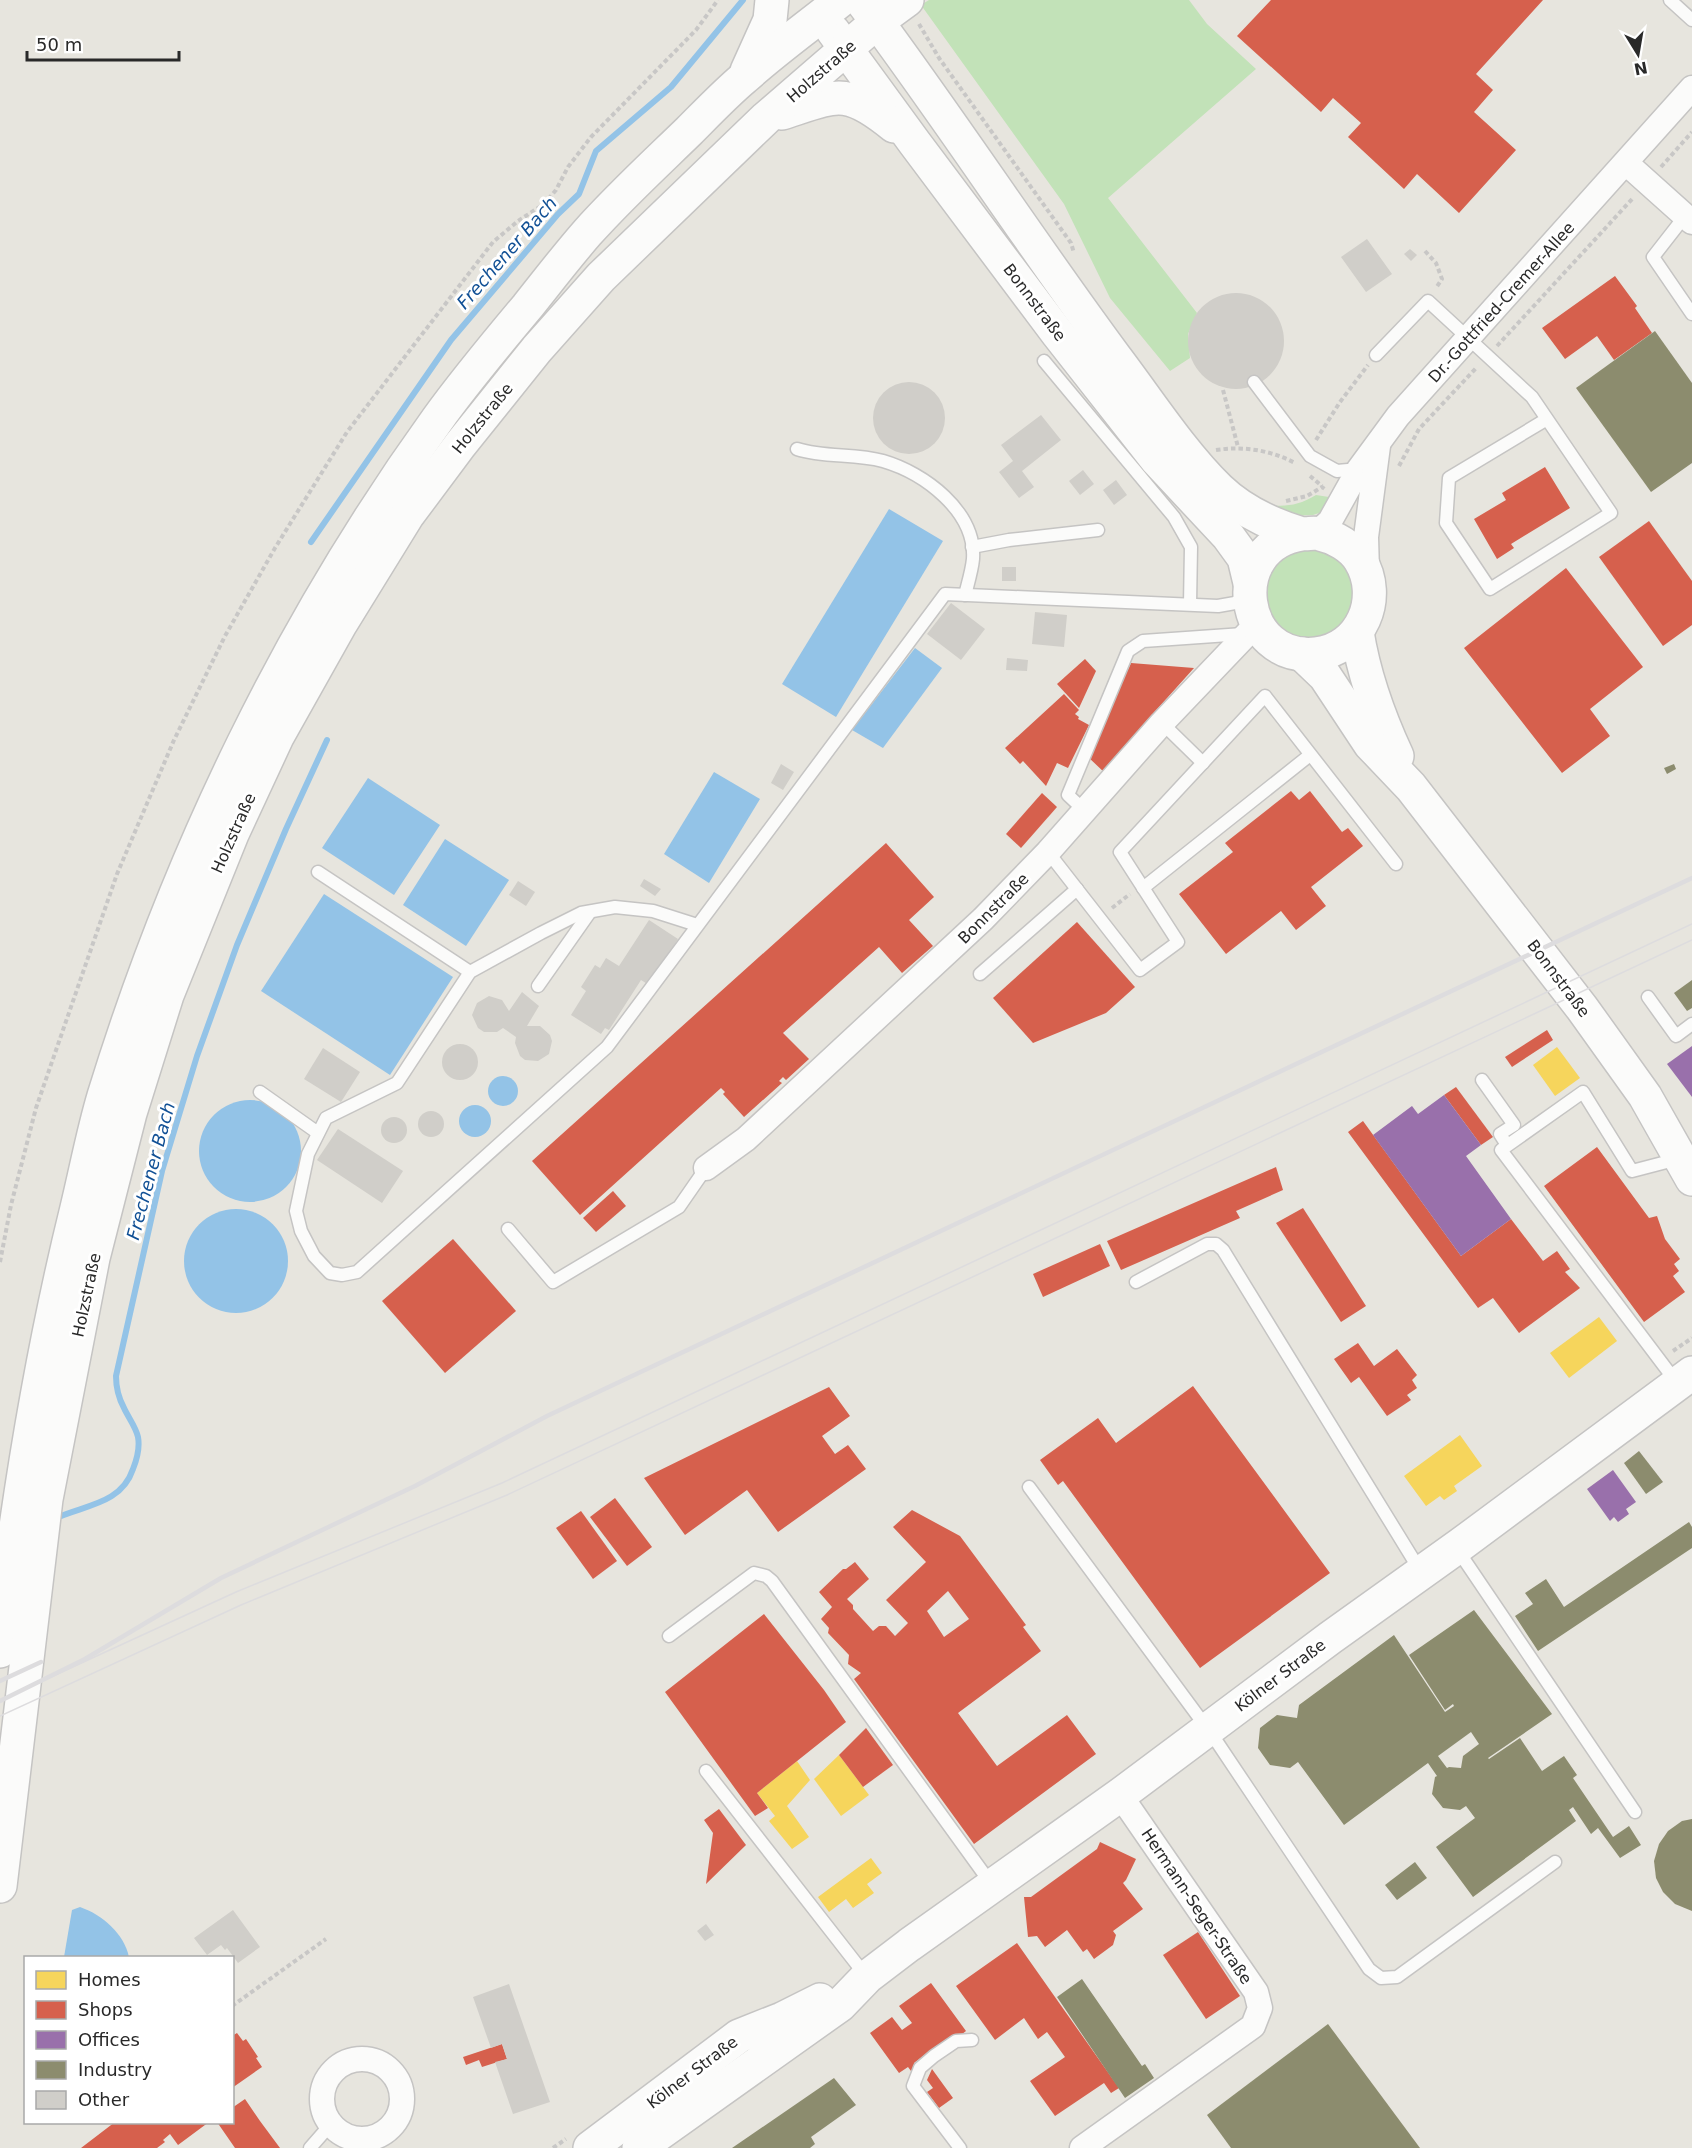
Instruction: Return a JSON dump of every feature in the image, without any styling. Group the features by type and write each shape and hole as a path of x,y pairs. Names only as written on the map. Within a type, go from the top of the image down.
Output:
{"main road":[{"path":"744,78 770,20 772,0"},
{"name":"Holzstraße","path":"0,1886 46,1499 93,1258 130,1113 167,995 232,834 277,737 353,603 407,516 460,444 537,349 601,277 766,118 847,48 869,11 905,1"},
{"name":"Holzstraße","path":"0,1652 9,1569 41,1375 64,1258 103,1100 142,984 173,903 210,812 258,716 317,606 381,503 438,419 589,231 744,78 824,5"},
{"name":"Bonnstraße","path":"824,5 847,48 914,142 1058,334 1157,460 1228,536 1244,558 1249,589"},
{"name":"Bonnstraße","path":"869,11 1077,306 1178,441 1219,489 1246,511 1310,533"},
{"path":"766,118 824,98 840,98 858,101 914,142"},
{"path":"1310,533 1345,544 1359,557 1367,574 1370,587 1369,606 1363,623 1346,643 1332,650 1317,654 1302,654 1285,649 1253,630 1249,589 1255,566 1265,552 1278,542 1310,533"},
{"name":"Bonnstraße","path":"1357,632 1366,679 1374,704 1411,787"},
{"name":"Bonnstraße","path":"1302,654 1325,676 1370,744 1411,787 1582,1008 1645,1096 1686,1169"},
{"name":"Kölner Straße","path":"590,2148 740,2036 782,2019 867,1977 1120,1795 1685,1378"},
{"name":"Kölner Straße","path":"639,2148 840,2005 867,1977"}],"street":[{"name":"Dr.-Gottfried-Cremer-Allee","path":"1310,533 1329,521 1359,469 1398,416 1692,88"},
{"path":"1626,163 1689,219"},
{"name":"Dr.-Gottfried-Cremer-Allee","path":"1367,574 1366,537 1379,444"},
{"name":"Bonnstraße","path":"706,1168 746,1139 983,919 1048,852 1162,723 1253,630"},
{"name":"Hermann-Seger-Straße","path":"1082,2148 1253,2026 1260,2008 1256,1992 1120,1795"},
{"path":"357,2060 378,2063 394,2074 400,2085 402,2098 398,2117 382,2142 368,2139 353,2143 331,2124 325,2114 322,2102 325,2085 331,2074 341,2065 357,2060"}],"lane":[{"path":"1670,0 1689,13"},
{"path":"1689,219 1653,257 1692,315"},
{"path":"1376,355 1428,302 1532,397 1547,419 1611,513 1490,589 1446,523 1449,478 1547,419"},
{"path":"1044,361 1174,517 1191,547 1190,604"},
{"path":"1254,382 1306,452 1336,471 1359,469"},
{"path":"797,449 815,454 883,461 917,475 945,496 968,528 973,558 965,594"},
{"path":"972,548 1009,540 1098,530"},
{"path":"698,925 653,911 615,907 581,913 470,972 397,1083 326,1118 308,1154 300,1182 296,1211 301,1231 314,1256 330,1273 342,1275 357,1272 607,1047 945,594 1218,606 1235,603 1249,589"},
{"path":"1085,811 1068,795 1128,651 1143,641 1253,630"},
{"path":"1048,852 1140,970 1178,942 1120,852 1265,696 1396,864"},
{"path":"1162,723 1203,763"},
{"path":"1142,886 1310,755"},
{"path":"318,873 470,972"},
{"path":"980,974 1077,889"},
{"path":"538,986 590,912"},
{"path":"1648,997 1676,1036 1692,1024"},
{"path":"1482,1080 1514,1125 1500,1134 1507,1145"},
{"path":"260,1092 318,1133"},
{"path":"1685,1378 1501,1150 1583,1092 1632,1171 1686,1169"},
{"path":"508,1229 553,1282 679,1207 706,1168"},
{"path":"1136,1282 1207,1244 1216,1244 1223,1250 1421,1573"},
{"path":"1029,1487 1208,1730 1370,1969 1382,1978 1397,1977 1555,1862"},
{"path":"1456,1548 1635,1812"},
{"path":"669,1636 754,1573 766,1576 772,1581 992,1886"},
{"path":"706,1771 867,1977"},
{"path":"960,2148 913,2086 920,2068 934,2056 956,2041 972,2040"},
{"path":"310,2148 331,2124"}],"path":[{"path":"905,1 939,58 1071,243 1074,254"},
{"path":"1398,473 1400,464 1419,429 1648,183 1692,132"},
{"path":"1425,251 1436,263 1442,279 1428,302"},
{"path":"1205,451 1238,447 1277,454 1296,463 1327,426 1340,402 1376,355"},
{"path":"1223,390 1238,447"},
{"path":"1304,471 1342,500"},
{"path":"1277,501 1288,501 1307,496 1322,487"},
{"path":"1100,918 1142,886"},
{"path":"234,2005 326,1939"}],"green space":[{"path":"929,0 1189,0 1207,24 1256,69 1108,198 1197,313 1188,334 1190,358 1170,371 1110,298 1064,204 921,5"},
{"path":"1316,495 1329,497 1334,502 1328,510 1313,515 1285,516 1260,504 1289,505"},
{"path":"1319,544 1355,572 1352,617 1327,636 1312,639 1296,636 1282,629 1271,617 1265,602 1268,572 1277,558"}],"water":[{"path":"889,509 943,541 836,717 782,684"},
{"path":"915,648 942,668 883,748 852,730"},
{"path":"714,772 760,799 709,883 664,854"},
{"path":"368,778 440,825 394,895 322,848"},
{"path":"445,839 509,880 466,946 403,905"},
{"path":"324,894 453,977 390,1075 261,991"},
{"path":"503,1076 513,1081 518,1091 513,1101 503,1106 493,1101 488,1091 493,1081"},
{"path":"250,1100 279,1108 293,1122 301,1151 293,1180 279,1194 250,1202 221,1194 207,1180 199,1151 207,1122 221,1108"},
{"path":"475,1105 487,1109 491,1121 487,1133 475,1137 463,1133 459,1121 463,1109"},
{"path":"236,1209 256,1213 273,1224 284,1241 288,1261 284,1281 273,1298 256,1309 236,1313 216,1309 199,1298 188,1281 184,1261 188,1241 199,1224 216,1213"},
{"path":"80,1907 104,1920 117,1933 129,1956 64,1956 72,1910"}],"building: Homes":[{"path":"1557,1047 1580,1078 1555,1096 1533,1065"},
{"path":"1599,1317 1617,1341 1569,1378 1550,1353"},
{"path":"1460,1435 1482,1466 1454,1486 1457,1491 1444,1500 1440,1496 1426,1506 1404,1476"},
{"path":"839,1755 869,1795 841,1816 814,1779"},
{"path":"797,1761 810,1780 787,1806 809,1837 792,1849 769,1821 775,1816 757,1793"},
{"path":"871,1858 882,1873 867,1884 874,1893 853,1908 846,1899 829,1912 818,1897"}],"building: Shops":[{"path":"1271,0 1543,0 1476,74 1493,90 1474,112 1516,150 1459,213 1417,174 1404,189 1348,137 1361,123 1333,98 1321,112 1237,36"},
{"path":"1615,276 1637,306 1635,308 1652,333 1614,360 1597,336 1565,359 1542,328"},
{"path":"1545,467 1570,508 1511,544 1514,548 1497,559 1474,519 1506,500 1502,493"},
{"path":"1649,521 1692,581 1692,625 1663,646 1599,557"},
{"path":"1566,568 1643,667 1590,709 1610,736 1562,773 1464,648"},
{"path":"1085,659 1096,671 1079,708 1057,684"},
{"path":"1131,663 1194,668 1142,726 1145,729 1106,774 1087,756"},
{"path":"1064,694 1079,710 1075,714 1079,717 1078,719 1089,725 1068,768 1057,763 1046,786 1023,761 1020,764 1005,748"},
{"path":"1291,791 1299,800 1310,791 1342,832 1348,828 1363,846 1311,887 1326,906 1296,930 1281,911 1226,954 1179,894 1233,852 1225,843"},
{"path":"1042,793 1057,807 1021,848 1006,834"},
{"path":"886,843 934,897 909,920 933,946 902,973 879,947 783,1033 809,1059 786,1080 783,1077 779,1081 782,1083 744,1117 723,1094 725,1092 721,1088 580,1215 532,1161"},
{"path":"1077,922 1135,987 1106,1013 1033,1043 993,998"},
{"path":"1547,1030 1553,1040 1512,1067 1505,1057"},
{"path":"1456,1087 1493,1137 1481,1145 1444,1095"},
{"path":"1363,1121 1461,1256 1511,1219 1543,1261 1557,1251 1570,1269 1565,1272 1580,1288 1519,1333 1493,1298 1478,1308 1348,1132"},
{"path":"1597,1147 1649,1218 1657,1216 1665,1239 1680,1259 1674,1264 1679,1271 1673,1276 1685,1292 1644,1322 1544,1186"},
{"path":"1276,1167 1283,1190 1236,1211 1240,1218 1121,1270 1107,1241"},
{"path":"613,1191 626,1206 596,1232 583,1218"},
{"path":"1303,1208 1366,1306 1341,1322 1276,1223"},
{"path":"453,1239 516,1311 445,1373 382,1301"},
{"path":"1100,1244 1110,1266 1043,1297 1033,1274"},
{"path":"1358,1343 1374,1366 1397,1349 1417,1375 1412,1380 1417,1388 1407,1395 1411,1400 1387,1416 1359,1377 1351,1383 1334,1359"},
{"path":"1193,1386 1330,1573 1200,1668 1063,1481 1058,1485 1040,1460 1098,1418 1116,1443"},
{"path":"829,1387 850,1416 822,1436 835,1454 848,1445 866,1469 778,1532 747,1490 685,1535 644,1478"},
{"path":"615,1498 652,1547 627,1566 590,1517"},
{"path":"912,1510 960,1536 1026,1625 1023,1627 1041,1651 958,1713 997,1766 1067,1715 1096,1754 974,1844 854,1679 861,1673 848,1664 849,1655 828,1633 829,1628 821,1619 832,1607 819,1592 843,1569 855,1562 869,1579 847,1599 853,1605 853,1609 873,1631 879,1626 886,1626 895,1636 908,1623 886,1600 926,1562 893,1527","holes":["948,1591 969,1619 944,1637 927,1611"]},
{"path":"581,1511 617,1561 593,1579 556,1528"},
{"path":"764,1614 824,1690 846,1722 757,1793 768,1808 755,1816 665,1692"},
{"path":"866,1728 893,1765 863,1787 839,1755"},
{"path":"719,1809 746,1845 706,1884 713,1833 704,1820"},
{"path":"1100,1842 1136,1859 1123,1883 1143,1909 1113,1931 1116,1935 1113,1945 1094,1959 1087,1949 1083,1952 1067,1930 1045,1947 1037,1936 1028,1937 1024,1897 1031,1897 1097,1849"},
{"path":"1198,1932 1240,1996 1206,2019 1163,1955"},
{"path":"1017,1943 1119,2088 1111,2093 1104,2083 1055,2116 1030,2081 1065,2057 1047,2032 1038,2039 1024,2018 995,2040 956,1986"},
{"path":"931,1983 966,2031 949,2044 936,2050 934,2048 914,2063 917,2066 914,2075 908,2067 899,2073 870,2033 892,2017 902,2030 912,2023 899,2006"},
{"path":"237,2033 243,2041 246,2039 262,2067 234,2087 234,2035"},
{"path":"502,2044 507,2059 482,2067 479,2060 466,2065 463,2057"},
{"path":"932,2069 953,2098 939,2108 927,2092 933,2088 927,2080"},
{"path":"245,2099 280,2148 235,2148 218,2124 234,2124 234,2107"},
{"path":"112,2124 206,2124 178,2145 170,2134 157,2148 81,2148"}],"building: Offices":[{"path":"1692,1046 1692,1097 1667,1064"},
{"path":"1444,1095 1481,1145 1466,1156 1511,1219 1461,1256 1373,1135 1412,1106 1418,1114"},
{"path":"1613,1470 1636,1502 1626,1509 1629,1514 1618,1522 1614,1517 1610,1521 1587,1489"}],"building: Industry":[{"path":"1655,331 1692,383 1692,463 1651,492 1576,388"},
{"path":"1674,764 1676,769 1667,774 1664,768"},
{"path":"1692,980 1692,1008 1687,1011 1674,993"},
{"path":"1639,1451 1663,1482 1646,1494 1624,1463"},
{"path":"1689,1522 1692,1527 1692,1548 1538,1651 1515,1616 1533,1604 1525,1593 1546,1579 1564,1607"},
{"path":"1474,1610 1552,1714 1488,1758 1520,1738 1542,1771 1564,1756 1577,1775 1573,1778 1613,1837 1629,1826 1641,1845 1620,1858 1598,1828 1591,1834 1573,1807 1569,1810 1576,1821 1473,1897 1436,1847 1475,1818 1466,1806 1460,1810 1443,1808 1432,1794 1437,1776 1428,1763 1344,1825 1298,1762 1290,1768 1270,1765 1258,1748 1260,1728 1277,1715 1297,1718 1299,1705 1394,1635 1445,1712 1454,1706 1453,1704 1445,1710 1409,1655","holes":["1471,1732 1479,1744 1463,1756 1461,1768 1447,1768 1438,1756"]},
{"path":"1692,1819 1692,1911 1675,1904 1663,1892 1656,1878 1654,1861 1659,1844 1668,1831 1682,1821"},
{"path":"1415,1862 1427,1878 1397,1900 1385,1885"},
{"path":"1082,1979 1142,2066 1145,2064 1154,2078 1125,2098 1057,1997"},
{"path":"1328,2024 1420,2148 1231,2148 1207,2115"},
{"path":"834,2078 856,2105 811,2137 815,2144 810,2148 732,2148"}],"building: Other":[{"path":"1367,239 1392,274 1366,292 1341,257"},
{"path":"1410,249 1417,255 1411,261 1404,254"},
{"path":"1236,293 1255,296 1270,307 1281,322 1284,341 1281,360 1270,375 1255,386 1236,389 1217,386 1202,375 1191,360 1188,341 1191,322 1202,307 1217,296"},
{"path":"916,382 935,392 943,404 945,418 943,432 935,444 923,452 902,454 883,444 875,432 873,411 883,392 895,384"},
{"path":"1041,415 1061,440 1022,471 1034,487 1019,498 999,472 1013,461 1001,445"},
{"path":"1083,470 1094,484 1080,495 1069,481"},
{"path":"1116,480 1127,495 1114,505 1103,490"},
{"path":"1002,567 1016,567 1016,581 1002,581"},
{"path":"951,603 985,629 961,660 927,634"},
{"path":"1035,612 1067,615 1064,647 1032,644"},
{"path":"1007,658 1028,660 1027,671 1006,670"},
{"path":"781,764 794,772 783,790 771,783"},
{"path":"644,879 661,889 655,896 640,886"},
{"path":"518,881 535,892 526,906 509,895"},
{"path":"649,920 678,939 649,985 641,980 609,1030 605,1028 601,1034 571,1015 586,991 581,987 595,965 600,968 606,958 619,966"},
{"path":"522,992 539,1006 527,1026 540,1026 550,1035 552,1041 549,1054 538,1061 525,1060 520,1056 515,1043 516,1037 503,1028 497,1032 484,1032 478,1028 472,1015 477,1003 489,996 502,1000 509,1011"},
{"path":"460,1044 473,1049 478,1062 473,1075 460,1080 447,1075 442,1062 447,1049"},
{"path":"323,1048 360,1072 341,1102 304,1079"},
{"path":"431,1111 440,1115 444,1124 440,1133 431,1137 422,1133 418,1124 422,1115"},
{"path":"394,1117 403,1121 407,1130 403,1139 394,1143 385,1139 381,1130 385,1121"},
{"path":"338,1129 403,1171 382,1203 317,1160"},
{"path":"233,1910 260,1947 238,1963 227,1948 225,1950 221,1945 207,1955 194,1938"},
{"path":"706,1924 714,1935 705,1941 697,1931"},
{"path":"509,1984 550,2102 513,2114 495,2062 507,2059 502,2044 491,2048 473,1997"}],"waterway":[{"name":"Frechener Bach","path":"311,542 451,340 558,214 579,194 596,151 671,87 743,0"},
{"name":"Frechener Bach","path":"54,1519 100,1502 120,1490 127,1481 137,1457 138,1437 119,1396 116,1376 162,1171 197,1056 237,945 327,740"}],"tram line":[{"path":"51,1677 236,1592 502,1483 1692,924"},
{"path":"0,1716 241,1605 507,1495 1692,940"}],"railway":[{"path":"0,1701 85,1659 221,1578 415,1486 547,1416 1692,878"},
{"path":"0,1681 41,1662"}]}
